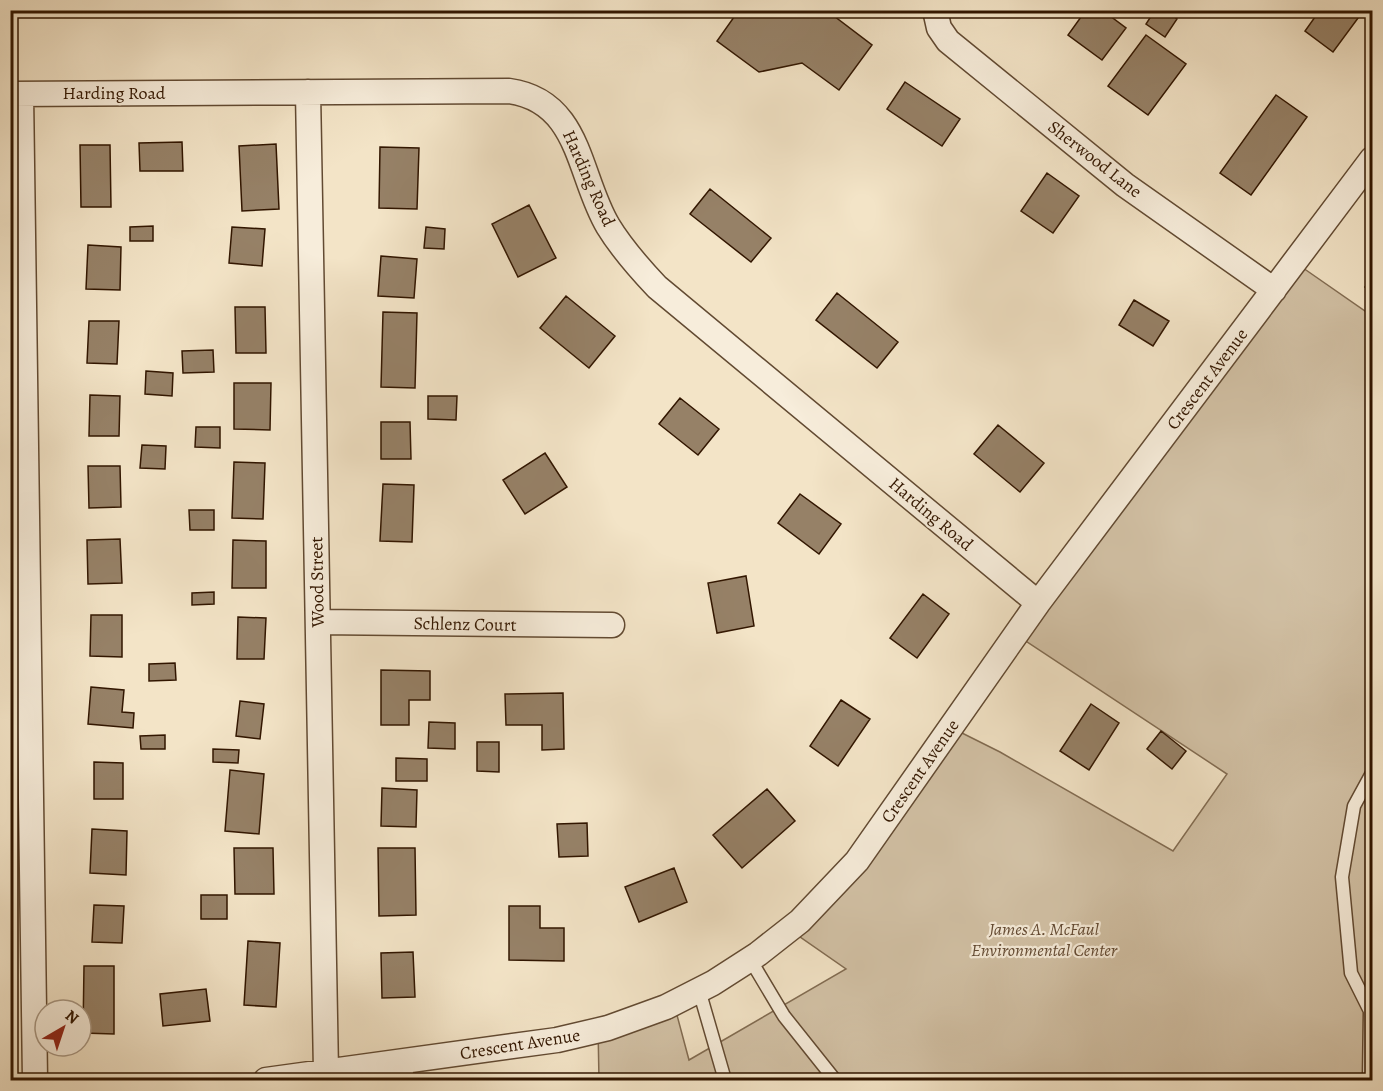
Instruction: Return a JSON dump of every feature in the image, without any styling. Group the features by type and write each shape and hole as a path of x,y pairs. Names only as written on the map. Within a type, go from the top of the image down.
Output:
{"street":[{"name":"Sherwood Lane","path":"935,10 939,28 948,41 1125,185 1274,290"},
{"name":"Harding Road","path":"16,94 509,91 542,101 558,114 571,132 589,187 608,226 630,258 657,287 1038,603"},
{"name":"Wood Street","path":"308,92 326,1072"},
{"path":"16,94 35,1080"},
{"name":"Crescent Avenue","path":"266,1080 326,1072 406,1071 608,1028 666,1007 699,990 750,959 800,921 857,861 1038,603 1372,159"},
{"name":"Schlenz Court","path":"318,622 612,625"}],"lane":[{"path":"1369,1080 1371,1011 1351,973 1342,877 1354,806 1372,773"},
{"path":"750,959 784,1016 835,1080"},
{"path":"699,990 725,1080"}],"green space":[{"name":"James A. McFaul Environmental Center","path":"1293,261 1372,316 1372,1080 599,1080 598,1027 674,1004 689,1060 846,969 793,932 952,728 1000,752 1173,851 1227,774 1009,630"}],"building":[{"path":"50,10 109,10 110,15 50,15"},
{"path":"147,10 192,10 192,11 148,14"},
{"path":"229,10 293,10 293,16"},
{"path":"326,10 381,10 381,11 327,14"},
{"path":"490,10 564,10 564,13 490,15"},
{"path":"739,10 826,10 872,45 839,90 802,63 759,72 717,41"},
{"path":"1086,10 1102,10 1126,28 1102,60 1068,35"},
{"path":"1155,10 1166,10 1177,19 1165,37 1146,24"},
{"path":"1320,10 1364,10 1333,52 1305,31"},
{"path":"1146,35 1186,64 1148,115 1108,86"},
{"path":"905,82 960,119 942,146 887,109"},
{"path":"1276,95 1307,117 1251,195 1220,173"},
{"path":"182,142 183,171 140,171 139,143"},
{"path":"276,144 279,209 242,211 239,146"},
{"path":"80,145 110,145 111,207 81,207"},
{"path":"380,147 419,148 417,209 379,208"},
{"path":"1047,173 1079,196 1053,233 1021,211"},
{"path":"710,189 771,238 751,262 690,214"},
{"path":"529,205 556,258 518,277 492,224"},
{"path":"153,226 153,241 130,241 130,227"},
{"path":"232,227 265,229 262,266 229,263"},
{"path":"426,227 445,229 444,249 424,248"},
{"path":"88,245 121,247 120,290 86,289"},
{"path":"381,256 417,259 414,298 378,296"},
{"path":"1372,275 1372,292 1365,287"},
{"path":"837,293 898,342 877,368 816,320"},
{"path":"566,296 615,336 589,368 540,328"},
{"path":"1134,300 1169,321 1153,346 1119,325"},
{"path":"235,307 265,307 266,353 236,353"},
{"path":"383,312 417,313 415,388 381,387"},
{"path":"89,321 119,321 117,364 87,363"},
{"path":"213,350 214,372 183,373 182,351"},
{"path":"146,371 173,373 172,396 145,394"},
{"path":"234,383 271,383 270,430 234,429"},
{"path":"90,395 120,396 119,436 89,436"},
{"path":"428,396 457,396 456,420 428,419"},
{"path":"680,398 719,429 698,455 659,424"},
{"path":"381,422 410,422 411,459 381,459"},
{"path":"998,425 1044,463 1020,492 974,454"},
{"path":"196,427 220,427 220,448 195,447"},
{"path":"142,445 166,446 165,469 140,468"},
{"path":"545,453 567,487 525,514 503,480"},
{"path":"234,462 265,463 263,519 232,518"},
{"path":"88,466 120,466 121,507 89,508"},
{"path":"383,484 414,485 412,542 380,541"},
{"path":"800,494 841,524 819,554 778,523"},
{"path":"189,510 214,510 214,530 190,530"},
{"path":"120,539 122,583 88,584 87,540"},
{"path":"233,540 266,541 266,588 232,588"},
{"path":"746,576 754,626 717,633 708,583"},
{"path":"214,592 214,604 192,605 192,593"},
{"path":"923,594 949,614 917,658 890,638"},
{"path":"91,615 122,615 122,657 90,656"},
{"path":"238,617 266,618 264,659 237,659"},
{"path":"175,663 176,680 149,681 149,664"},
{"path":"381,670 430,671 430,700 409,700 409,725 381,725"},
{"path":"91,687 124,690 122,712 134,713 133,728 88,724"},
{"path":"563,693 564,749 542,750 542,725 506,725 505,694"},
{"path":"841,700 870,719 838,766 810,746"},
{"path":"240,701 264,704 260,739 236,736"},
{"path":"1091,704 1119,723 1089,770 1060,751"},
{"path":"429,722 455,723 455,749 428,748"},
{"path":"1161,731 1186,751 1172,769 1147,749"},
{"path":"165,735 165,749 141,749 140,736"},
{"path":"477,742 499,742 499,772 477,771"},
{"path":"213,749 239,750 238,763 213,762"},
{"path":"396,758 427,759 427,781 396,781"},
{"path":"94,762 123,763 123,799 94,799"},
{"path":"230,770 264,774 259,834 225,831"},
{"path":"382,788 417,790 416,827 381,826"},
{"path":"767,789 795,821 742,868 713,835"},
{"path":"587,823 588,856 559,857 557,824"},
{"path":"92,829 127,831 126,875 90,873"},
{"path":"234,848 273,848 274,894 235,894"},
{"path":"378,848 415,848 416,915 379,916"},
{"path":"674,868 687,902 639,922 625,887"},
{"path":"201,895 227,895 227,919 201,919"},
{"path":"94,905 124,906 122,943 92,942"},
{"path":"509,906 540,906 540,928 564,928 564,961 509,960"},
{"path":"248,941 280,943 276,1007 244,1005"},
{"path":"413,952 415,997 382,998 381,953"},
{"path":"84,966 114,966 114,1034 93,1033 93,998 84,998"},
{"path":"206,989 210,1021 163,1026 160,994"}]}
